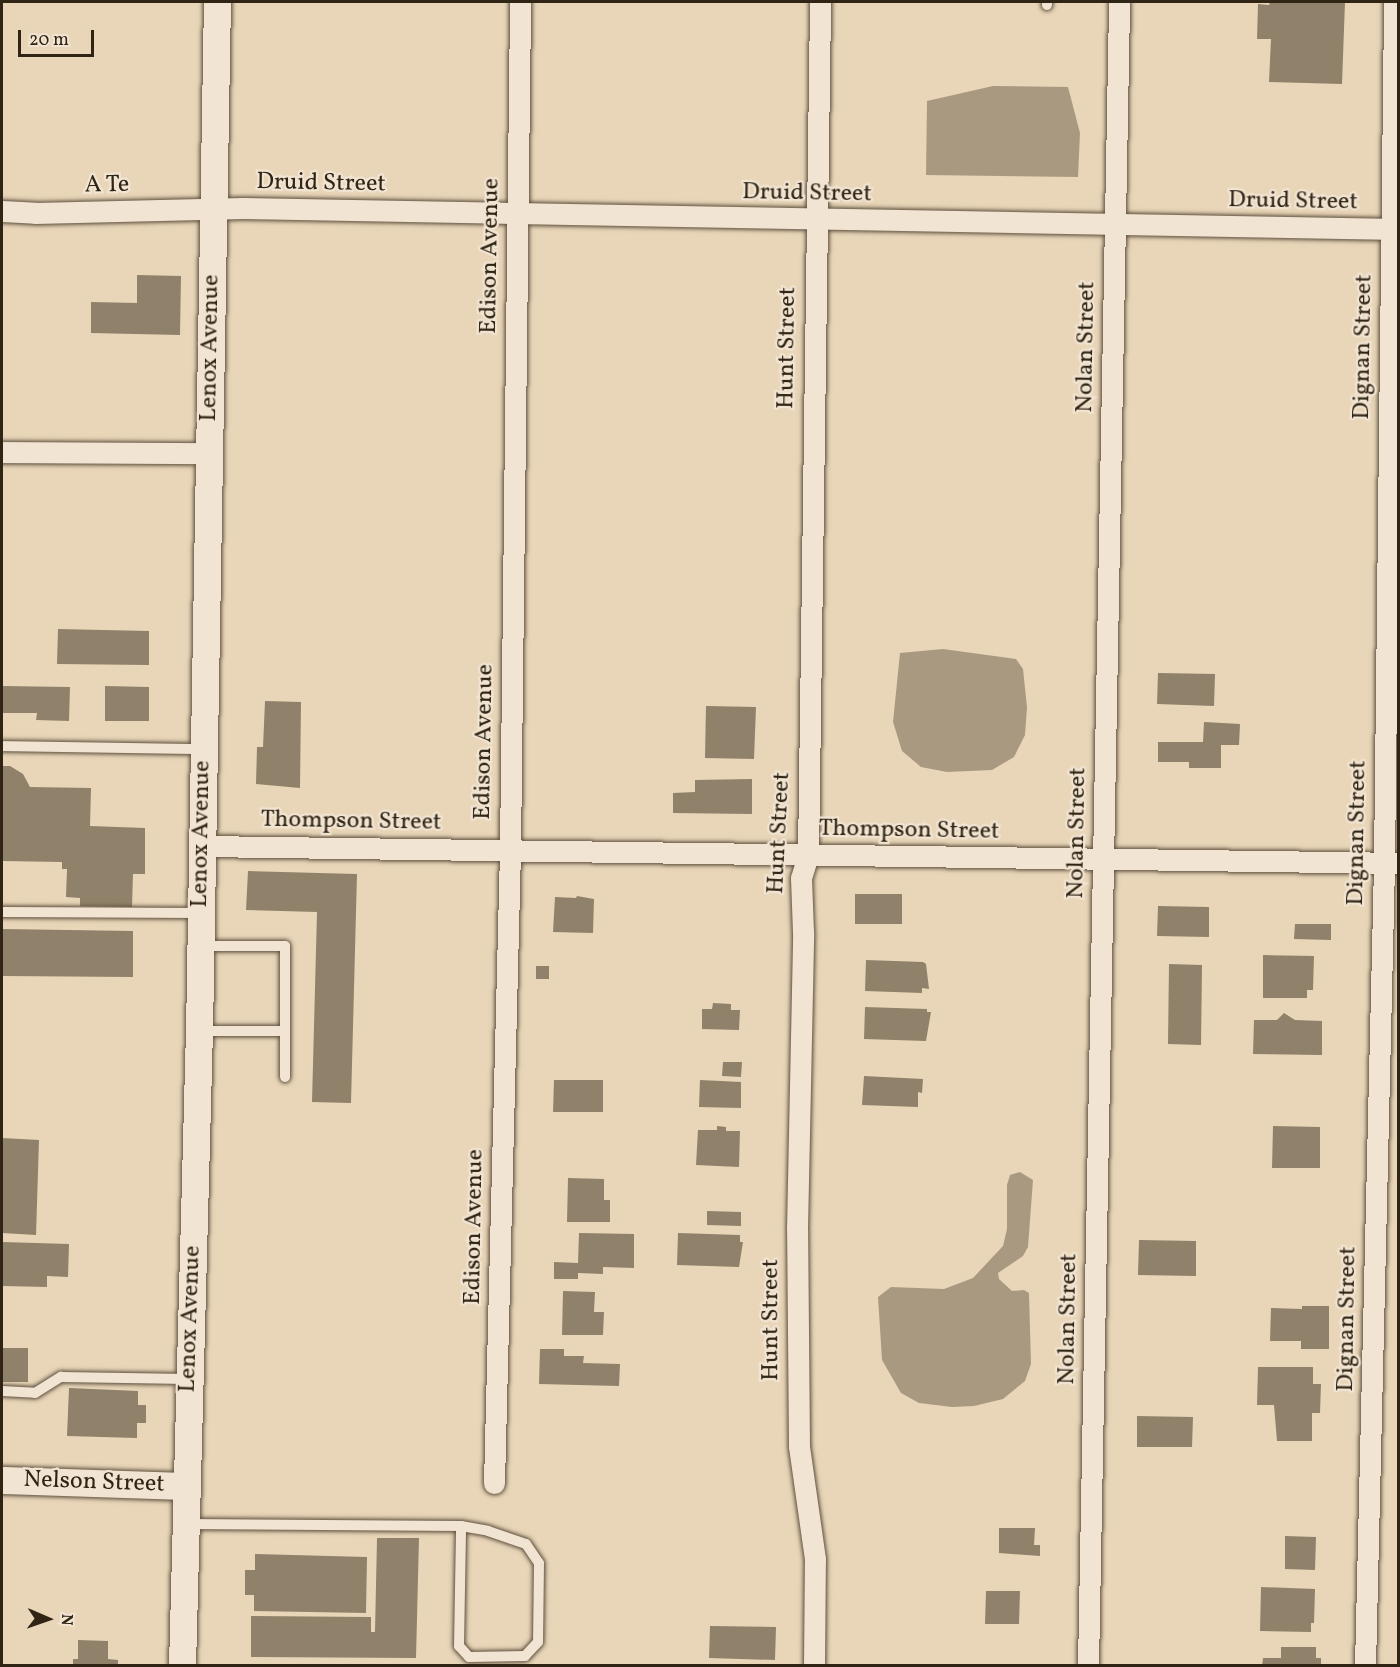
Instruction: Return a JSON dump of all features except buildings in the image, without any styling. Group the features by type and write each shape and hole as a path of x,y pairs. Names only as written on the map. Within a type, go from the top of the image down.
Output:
{"street":[{"name":"Lenox Avenue","path":"182,1665 199,1031 217,2"},
{"name":"Edison Avenue","path":"494,1483 510,850 520,2"},
{"name":"Hunt Street","path":"814,1665 815,1559 799,1446 798,1423 797,1229 803,932 801,878 808,855 815,219 820,2"},
{"name":"Nolan Street","path":"1088,1665 1119,2"},
{"name":"Dignan Street","path":"1365,1665 1391,863 1394,2"},
{"name":"A Te","path":"2,211 35,213 214,209"},
{"name":"Druid Street","path":"214,209 1394,229"},
{"path":"2,452 209,453"},
{"name":"Thompson Street","path":"202,846 1391,863"},
{"name":"Nelson Street","path":"2,1480 186,1486"}],"lane":[{"path":"2,746 204,749"},
{"path":"2,912 201,913"},
{"path":"200,946 285,946 285,1077"},
{"path":"199,1031 285,1031"},
{"path":"2,1391 35,1393 61,1377 189,1379"},
{"path":"185,1524 461,1526 488,1531 526,1544 538,1563 538,1642 525,1656 469,1657 459,1646 461,1526"}],"shaded area":[{"path":"993,86 1068,87 1080,133 1078,177 926,175 927,101"},
{"path":"943,649 1016,659 1023,669 1027,707 1025,735 1014,757 992,770 947,772 921,767 902,751 893,722 900,653"},
{"path":"1020,1172 1033,1180 1028,1247 1023,1256 998,1273 999,1279 1012,1291 1024,1290 1029,1293 1031,1364 1025,1381 1003,1399 974,1406 952,1407 919,1403 901,1393 882,1360 878,1297 891,1287 944,1289 973,1278 1003,1246 1007,1229 1007,1185 1010,1175"}]}
